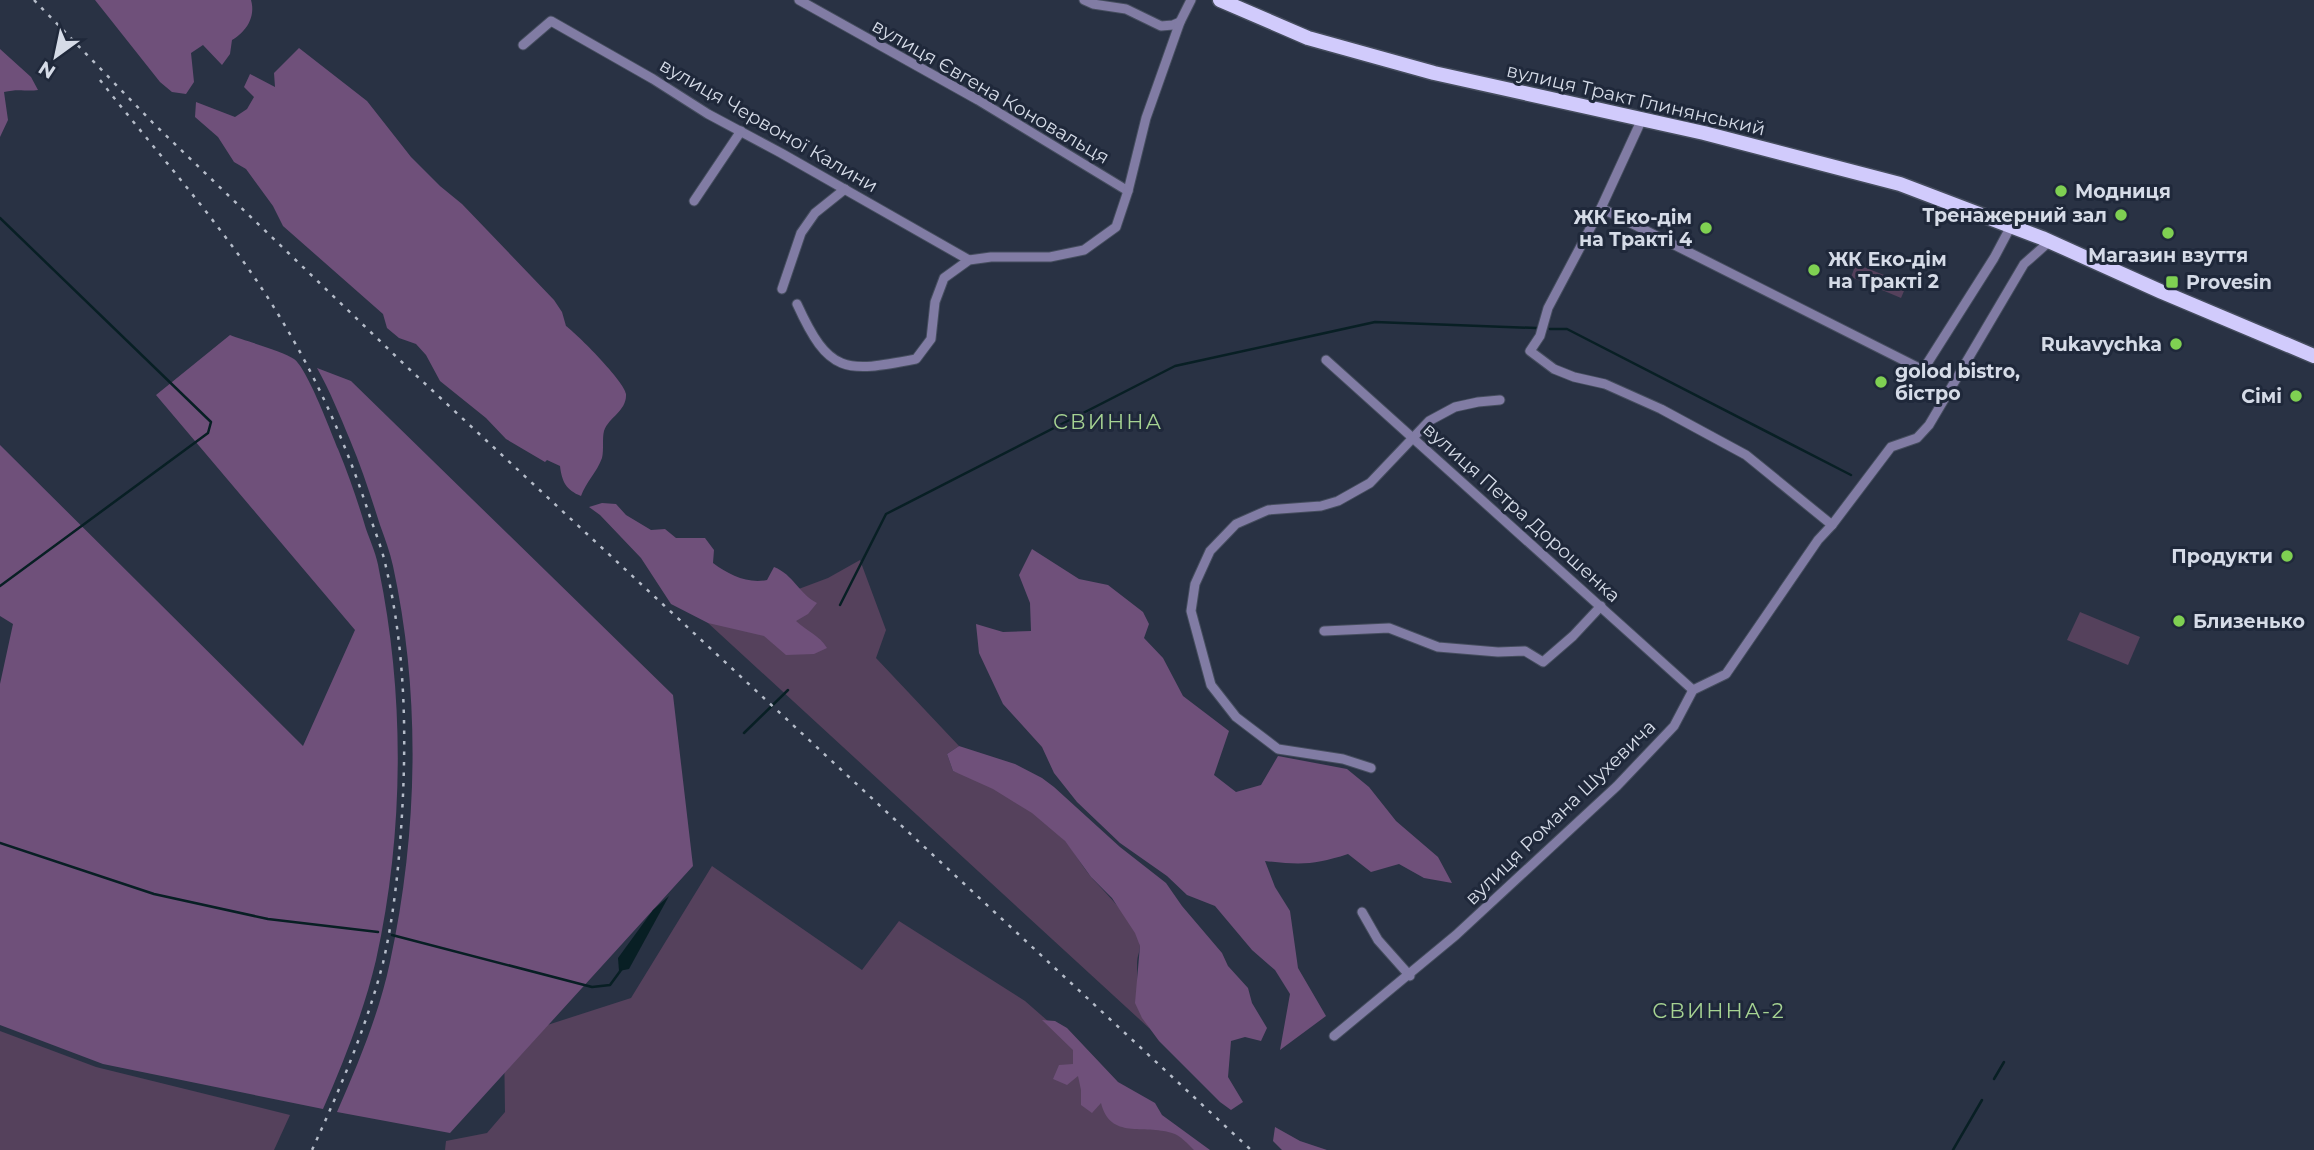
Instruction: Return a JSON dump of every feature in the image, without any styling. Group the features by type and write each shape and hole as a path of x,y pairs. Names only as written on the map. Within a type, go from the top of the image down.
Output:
{"main road":[{"name":"вулиця Тракт Глинянський","path":"1220,0 1308,38 1434,73 1798,155 1900,184 2046,240 2314,356"}],"street":[{"name":"вулиця Євгена Коновальця","path":"799,0 978,100 1128,191"},
{"path":"1084,0 1126,9 1161,26 1180,22"},
{"path":"797,304 821,349 840,364 874,367 916,359 932,338 935,302 944,278 969,260 991,257 1050,257 1084,250 1116,228 1146,118 1180,22 1191,0"},
{"name":"вулиця Червоної Калини","path":"523,45 551,21 969,260"},
{"path":"1642,119 1601,208 1548,308 1540,336 1530,351 1555,369 1574,377 1605,384 1661,409 1746,454 1832,526"},
{"path":"694,201 741,131"},
{"path":"782,289 801,233 815,213 845,189"},
{"path":"1601,208 1923,370 1994,258 2011,226"},
{"path":"1693,690 1726,674 1818,540 1832,526 1891,447 1917,438 1929,425 2024,264 2046,240"},
{"name":"вулиця Петра Дорошенка","path":"1326,360 1693,690"},
{"path":"1371,768 1343,759 1278,749 1236,717 1211,685 1191,611 1195,584 1210,551 1236,524 1268,510 1321,506 1338,501 1370,483 1429,421 1455,407 1500,400"},
{"path":"1324,631 1389,628 1438,647 1498,652 1525,651 1543,662 1573,636 1601,606"},
{"name":"вулиця Романа Шухевича","path":"1334,1036 1410,976 1618,786 1674,726 1693,690"},
{"path":"1362,912 1378,940 1410,976"}],"shaded area":[{"path":"95,0 251,0 252,12 242,33 232,40 230,54 222,65 203,45 191,53 194,82 186,94 172,92 160,82"},
{"path":"299,48 367,101 411,157 462,204 554,300 562,312 566,326 600,358 624,388 626,400 604,431 602,458 581,496 566,485 560,466 547,460 545,462 506,439 486,418 440,381 426,355 416,344 399,338 387,328 383,314 283,226 273,206 246,169 234,162 218,137 195,117 196,102 235,117 247,109 254,97 244,87 250,74 275,87 274,73"},
{"path":"0,49 31,77 38,90 4,92 8,120 0,137"},
{"path":"1856,264 1907,284 1901,298 1851,277"},
{"path":"230,335 294,359 312,387 346,469 377,560 393,666 398,765 392,864 385,912 366,998 323,1109 103,1064 0,1025 0,684 13,624 0,616 0,445 303,746 355,630 156,395"},
{"path":"317,368 351,381 673,695 693,866 450,1133 337,1112 374,1020 390,962 411,814 412,714 402,615 393,566 366,482 335,404"},
{"path":"602,503 616,504 626,515 651,530 665,529 676,538 705,538 714,550 713,563 739,578 767,580 774,567 781,570 817,603 808,614 796,621 827,648 814,654 786,655 764,636 708,623 671,604 641,558 589,507"},
{"path":"1032,549 1079,579 1108,585 1143,612 1149,624 1144,638 1163,658 1183,696 1229,731 1214,775 1236,792 1261,785 1278,756 1347,769 1369,787 1396,821 1438,857 1452,883 1424,878 1399,864 1371,872 1348,854 1307,863 1265,861 1275,887 1290,911 1298,968 1326,1016 1280,1050 1290,994 1275,970 1252,950 1215,906 1187,895 1167,876 1120,843 1077,802 1054,773 1042,747 1003,704 979,653 976,624 1003,632 1031,631 1030,603 1019,575"},
{"path":"860,560 886,630 876,658 959,746 947,754 953,771 998,791 1043,820 1066,842 1133,928 1140,946 1137,962 1139,997 1150,1029 708,623 828,578"},
{"path":"2080,612 2140,637 2128,665 2067,640"},
{"path":"959,746 1015,764 1054,787 1120,847 1166,883 1222,953 1228,966 1248,988 1252,1003 1267,1028 1261,1041 1245,1037 1231,1041 1228,1077 1243,1102 1231,1110 1159,1041 1135,1003 1140,946 1135,933 1112,898 1091,877 1065,841 1032,813 993,789 953,771 947,754"},
{"path":"712,866 862,970 899,921 1025,1001 1089,1057 1108,1096 1204,1150 445,1150 446,1141 487,1133 505,1112 504,1039 631,998"},
{"path":"669,896 629,969 619,971 618,958 653,910"},
{"path":"1042,1020 1055,1021 1067,1028 1118,1082 1155,1103 1162,1115 1210,1150 1194,1150 1172,1133 1120,1126 1105,1115 1101,1103 1092,1113 1081,1105 1078,1076 1067,1085 1053,1079 1059,1065 1073,1064 1073,1050"},
{"path":"0,1031 96,1067 290,1115 274,1150 0,1150"},
{"path":"1275,1127 1300,1141 1327,1150 1282,1150 1273,1141"}],"waterway":[{"path":"0,218 211,422 208,433 0,586"},
{"path":"840,605 886,514 1175,366 1375,322 1536,328"},
{"path":"1550,329 1567,329 1851,475"},
{"path":"744,733 788,690"},
{"path":"0,843 154,894 268,919 378,932"},
{"path":"392,935 592,987 610,985 621,970"},
{"path":"1994,1079 2004,1062"},
{"path":"1953,1150 1982,1100"}],"railway":[{"path":"34,0 153,123 406,366 1251,1150"},
{"path":"100,80 237,253 292,337 350,459 382,553 393,599 401,665 404,731 397,880 383,963 369,1011 312,1150"}],"place":[{"name":"Модниця","path":"2061,191"},
{"name":"Тренажерний зал","path":"2121,215"},
{"name":"ЖК Еко-дім на Тракті 4","path":"1706,228"},
{"name":"Магазин взуття","path":"2168,233"},
{"name":"ЖК Еко-дім на Тракті 2","path":"1814,270"},
{"name":"Provesin","path":"2172,282"},
{"name":"Rukavychka","path":"2176,344"},
{"name":"golod bistro, бістро","path":"1881,382"},
{"name":"Сімі","path":"2296,396"},
{"name":"Продукти","path":"2287,556"},
{"name":"Близенько","path":"2179,621"}],"district":[{"name":"СВИННА","path":"1108,422"},
{"name":"СВИННА-2","path":"1719,1011"}]}
